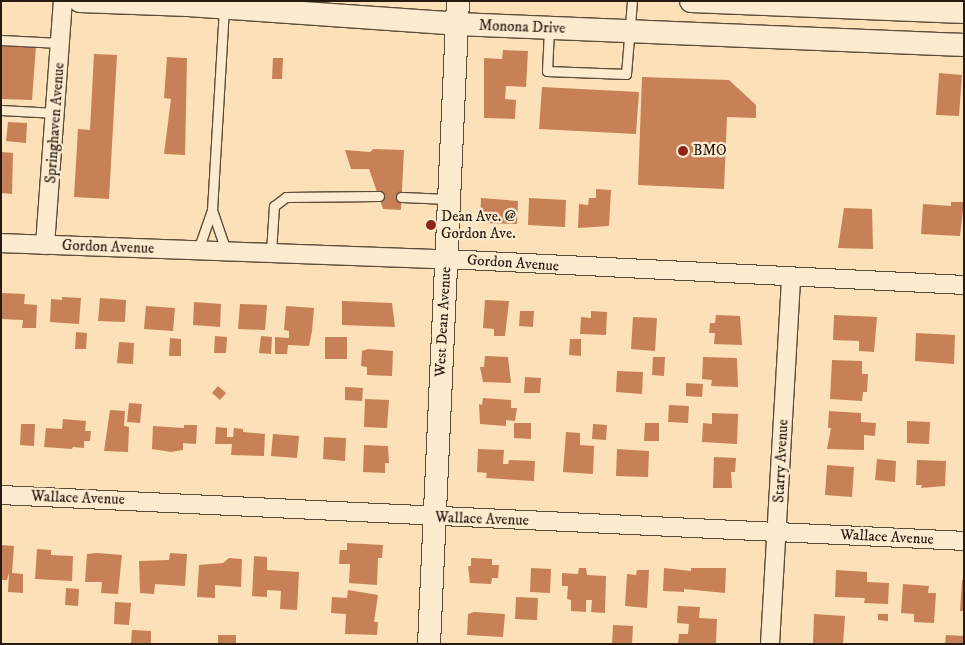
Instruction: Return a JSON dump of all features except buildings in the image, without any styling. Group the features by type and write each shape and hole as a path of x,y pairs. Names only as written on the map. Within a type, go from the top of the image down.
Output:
{"street":[{"name":"Springhaven Avenue","path":"45,244 57,113 63,1"},
{"name":"Monona Drive","path":"80,1 224,8 457,24 964,45"},
{"name":"West Dean Avenue","path":"429,644 458,1"},
{"path":"691,1 964,12"},
{"name":"Gordon Avenue","path":"1,243 446,259 791,278 964,285"},
{"name":"Starry Avenue","path":"770,644 778,531 791,278"},
{"name":"Wallace Avenue","path":"1,495 436,518 778,531 964,541"}],"lane":[{"path":"549,28 547,71 626,74 631,32 632,1"},
{"path":"198,250 212,210 224,8"},
{"path":"1,40 60,43"},
{"path":"1,110 57,113"},
{"path":"271,252 274,206 280,201 295,195 379,196"},
{"path":"401,196 449,199"},
{"path":"212,210 226,251"}],"place":[{"name":"BMO","path":"683,151"},
{"name":"Dean Ave. @ Gordon Ave.","path":"431,225"}]}
